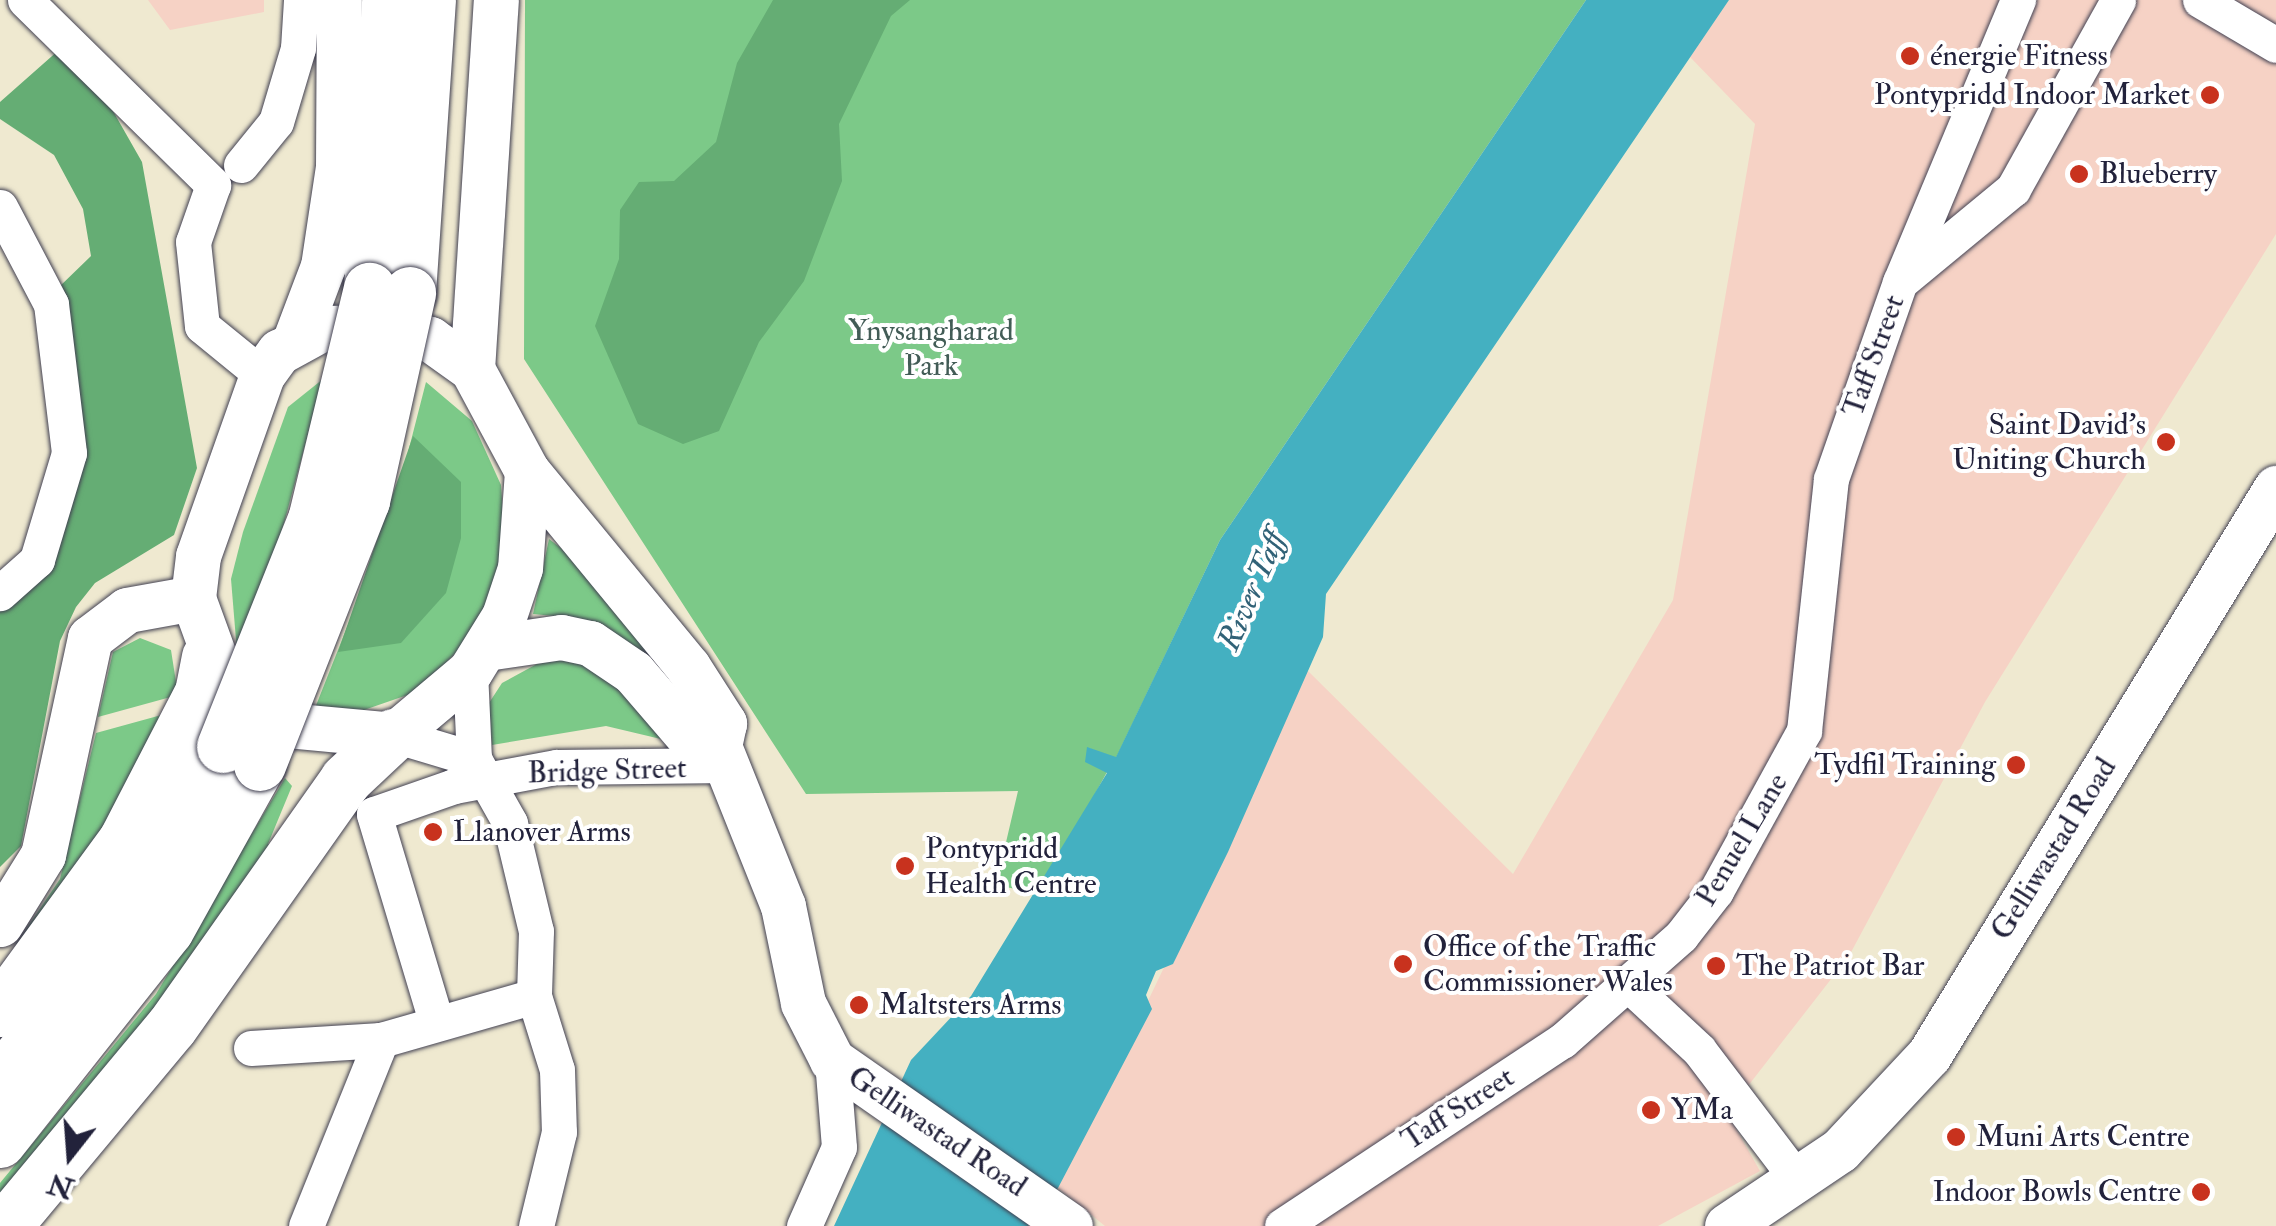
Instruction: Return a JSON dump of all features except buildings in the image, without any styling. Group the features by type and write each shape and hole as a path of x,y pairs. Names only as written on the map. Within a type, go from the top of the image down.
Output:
{"highway":[{"path":"388,0 390,291"},
{"path":"0,1142 168,930 242,756 354,533 430,0"},
{"path":"0,1010 125,840 201,693 208,658"},
{"path":"6,1226 172,1027 346,780 394,735"},
{"path":"0,1082 121,928 242,756"}],"main road":[{"path":"339,0 338,167 323,266 295,340 262,375 198,556 193,598 208,658 246,710 275,724 394,735 478,659 520,568 527,472"},
{"path":"472,368 496,0"},
{"path":"295,340 349,322 388,327 430,339 472,368"},
{"name":"Gelliwastad Road","path":"472,368 527,472 688,667 724,723 724,755 783,906 804,1003 840,1068 1059,1216"},
{"name":"Gelliwastad Road","path":"1727,1226 1797,1179 1894,1102 1929,1055 2276,488"},
{"path":"0,924 43,855 90,638 127,610 193,598"},
{"path":"478,659 562,637 590,643 634,672 694,743 724,755"}],"street":[{"path":"25,0 227,175"},
{"path":"262,375 202,326 193,242 227,175 276,122 298,48 301,0"},
{"name":"Taff Street","path":"1804,731 1831,479 1900,282 2018,0"},
{"path":"1900,282 2013,189 2118,0"},
{"path":"2200,0 2276,45"},
{"path":"0,207 52,304 69,454 37,560 0,593"},
{"path":"478,659 479,769 510,824 536,931 534,996 557,1070 559,1132 536,1226"},
{"name":"Penuel Lane","path":"1628,983 1716,892 1804,731"},
{"path":"394,735 479,769"},
{"name":"Bridge Street","path":"436,1021 374,814 479,769 724,755"},
{"path":"1628,983 1698,1050 1797,1179"},
{"name":"Taff Street","path":"1282,1226 1562,1041 1628,983"},
{"path":"251,1048 376,1050 436,1021 534,996"},
{"path":"306,1226 376,1050"},
{"path":"804,1226 839,1147 840,1068"}],"shaded area":[{"path":"148,0 264,0 264,12 170,30"},
{"path":"1729,0 2276,0 2276,234 1985,702 1849,956 1727,1113 1760,1171 1658,1226 1105,1226 1058,1188 1307,670 1513,874 1673,600 1755,124 1690,57"}],"green space":[{"name":"Ynysangharad Park","path":"525,0 1586,0 1220,540 1116,758 1088,748 1107,772 1040,894 996,885 1018,791 806,794 524,359"},
{"path":"773,0 910,0 891,16 839,124 842,181 804,281 759,342 719,431 683,444 638,424 595,326 619,259 620,210 639,182 674,181 716,142 737,63"},
{"path":"60,49 109,104 142,162 197,468 174,535 95,583 76,607 60,641 21,846 0,867 0,607 72,484 57,289 91,256 83,209 54,155 0,119 0,102"},
{"path":"323,379 274,560 237,652 231,579 243,532 288,407"},
{"path":"426,382 472,421 501,485 505,542 491,596 461,647 419,691 364,710 315,708 393,511"},
{"path":"413,436 461,482 461,538 446,593 401,643 338,652"},
{"path":"549,539 570,555 713,728 565,617 533,614"},
{"path":"140,638 171,650 178,695 98,717 113,652"},
{"path":"573,658 600,669 665,740 606,726 492,745 489,703 502,683 546,659"},
{"path":"176,711 29,951 16,944 60,879 96,733"},
{"path":"285,778 292,786 268,844 275,849 0,1210 0,1183 156,994"}],"water":[{"name":"River Taff","path":"1586,0 1729,0 1326,594 1323,637 1228,852 1173,964 1156,971 1146,995 1152,1009 1058,1188 1028,1226 834,1226 911,1060 971,996 1107,773 1085,762 1087,747 1116,757 1220,540"}],"place":[{"name":"énergie Fitness","path":"1910,56"},
{"name":"Pontypridd Indoor Market","path":"2210,95"},
{"name":"Blueberry","path":"2079,174"},
{"name":"Saint David's Uniting Church","path":"2166,442"},
{"name":"Tydfil Training","path":"2016,765"},
{"name":"Llanover Arms","path":"433,832"},
{"name":"Pontypridd Health Centre","path":"905,866"},
{"name":"Office of the Traffic Commissioner Wales","path":"1403,964"},
{"name":"The Patriot Bar","path":"1716,966"},
{"name":"Maltsters Arms","path":"859,1005"},
{"name":"YMa","path":"1651,1110"},
{"name":"Muni Arts Centre","path":"1956,1137"},
{"name":"Indoor Bowls Centre","path":"2201,1192"}]}
